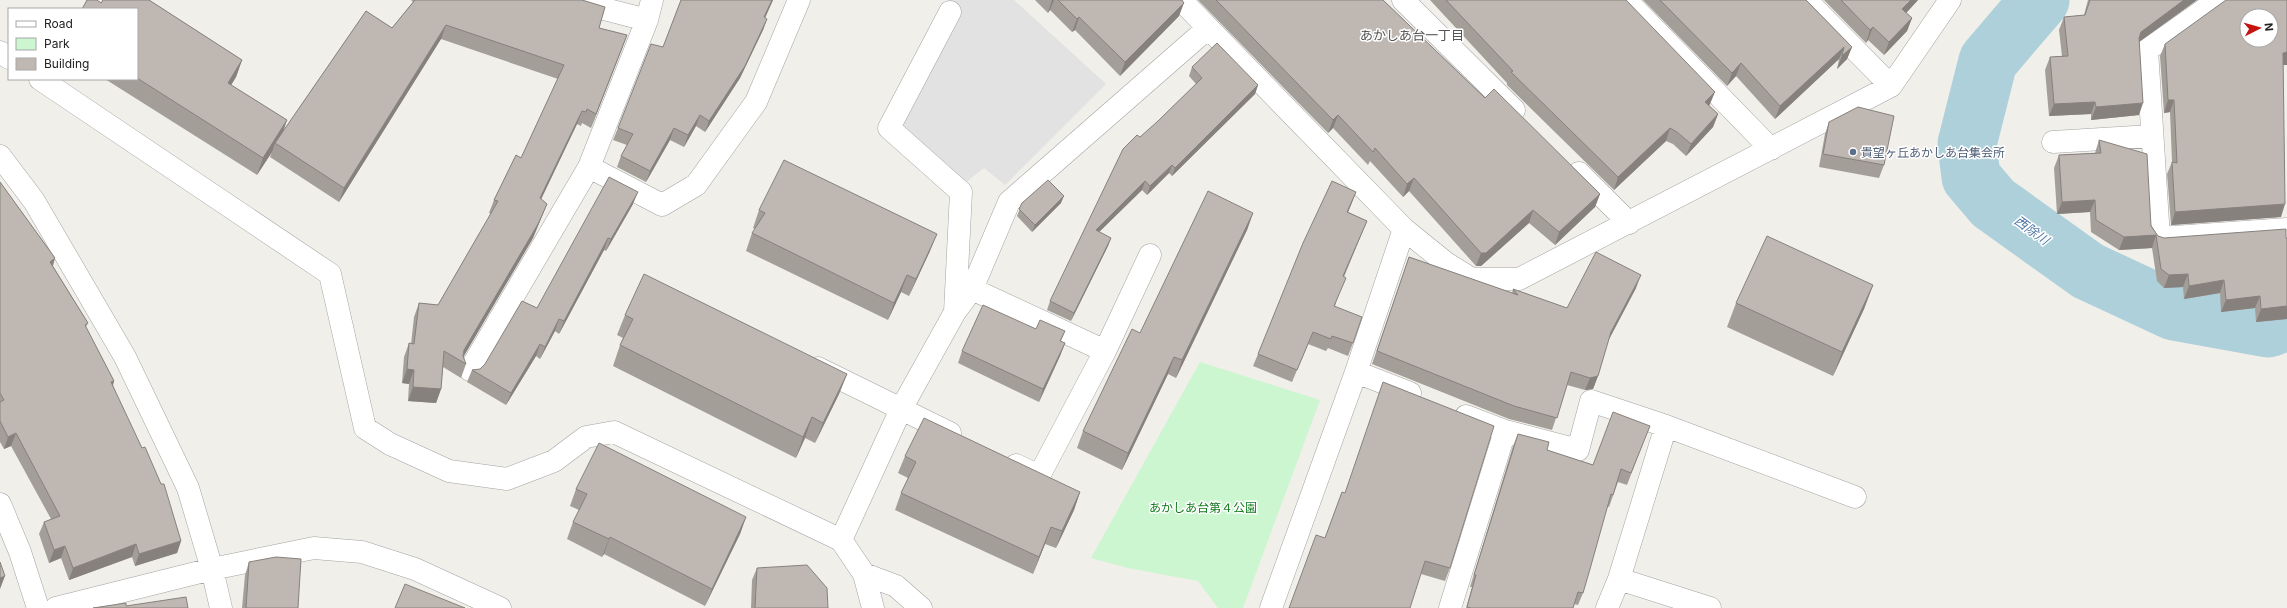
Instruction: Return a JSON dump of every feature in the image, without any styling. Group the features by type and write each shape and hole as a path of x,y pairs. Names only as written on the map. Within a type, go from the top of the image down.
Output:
{"street":[{"path":"470,370 590,167 649,10 570,0"},
{"path":"590,167 662,205 696,185 756,102 799,0"},
{"path":"1181,0 1404,229 1446,263 1472,279 1519,279 1891,86 1950,0"},
{"path":"1403,0 1527,123"},
{"path":"1626,0 1771,149"},
{"path":"1806,0 1891,86"},
{"path":"2218,0 2147,50 2151,136 2159,238 2287,229"},
{"path":"950,12 889,128 961,192 956,312"},
{"path":"841,540 901,409 956,312 972,289 1009,202 1208,28"},
{"path":"41,80 330,274 365,428 390,444 449,471 507,479 554,461 586,437 614,432 841,540 864,574 873,608"},
{"path":"2053,142 2151,136"},
{"path":"0,156 34,201 125,357 188,488 212,569 220,608"},
{"path":"1567,162 1629,223"},
{"path":"1271,608 1356,372 1404,229"},
{"path":"998,456 1039,476 1105,351 1150,255"},
{"path":"972,289 1105,351"},
{"path":"802,360 970,442"},
{"path":"1356,372 1427,400"},
{"path":"1448,409 1505,431 1578,450 1591,401 1666,426 1855,497"},
{"path":"1607,608 1619,579 1666,426"},
{"path":"1450,608 1505,431"},
{"path":"0,504 20,552 38,608"},
{"path":"56,608 212,569 314,548 362,552 415,569 500,608"},
{"path":"864,574 896,586 921,608"},
{"path":"1619,579 1710,608"}],"green space":[{"name":"あかしあ台第４公園","path":"1200,362 1320,400 1243,608 1218,608 1198,581 1128,568 1091,558"}],"shaded area":[{"path":"948,0 1014,0 1106,84 1005,185 984,168 965,183 883,117"}],"building":[{"path":"87,0 97,0 101,3 103,0 149,0 242,60 228,83 287,120 263,158 138,79 138,8 83,8"},
{"path":"415,0 582,0 605,7 599,28 627,35 596,114 587,109 586,112 582,111 540,198 547,204 538,224 464,350 463,356 466,364 444,351 441,389 413,387 414,370 407,369 409,343 414,344 419,303 438,305 498,201 494,200 516,155 521,158 564,65 446,25 344,188 275,143 366,11 392,28"},
{"path":"681,0 772,0 764,17 767,19 745,66 709,121 700,115 688,135 674,128 650,171 621,156 633,134 618,128 651,44 663,47"},
{"path":"1058,0 1182,0 1184,3 1125,62 1079,17 1077,19"},
{"path":"1216,0 1383,0 1485,98 1494,89 1600,194 1559,232 1533,210 1486,253 1481,253 1414,178 1407,184 1375,148 1373,152 1338,115 1333,120"},
{"path":"1446,0 1626,0 1715,92 1705,102 1718,114 1691,144 1670,128 1618,177 1511,72 1513,71"},
{"path":"1660,0 1806,0 1852,47 1842,56 1844,47 1780,106 1741,63 1732,73"},
{"path":"1841,0 1911,0 1902,9 1912,18 1889,42 1873,27 1870,30"},
{"path":"2090,0 2184,0 2141,32 2139,38 2143,103 2096,107 2095,102 2054,104 2050,57 2068,56 2064,17 2085,15"},
{"path":"2226,0 2287,0 2287,52 2283,53 2285,204 2175,212 2172,162 2177,163 2174,100 2168,100 2165,44"},
{"path":"1217,43 1258,85 1175,168 1172,165 1150,186 1145,181 1096,230 1111,238 1074,313 1050,301 1123,149 1137,135 1140,137 1158,121 1202,78 1192,67"},
{"name":"貴望ヶ丘あかしあ台集会所","path":"1858,107 1894,116 1884,165 1823,154 1829,122"},
{"path":"2099,140 2147,154 2151,226 2158,236 2164,238 2286,229 2287,306 2261,309 2260,296 2226,300 2224,280 2189,286 2188,274 2169,275 2161,269 2156,235 2124,237 2096,220 2095,200 2062,202 2059,155 2101,153"},
{"path":"784,160 937,234 916,279 907,275 894,303 752,233 765,213 759,210"},
{"path":"609,177 638,192 611,239 608,238 564,321 559,319 545,347 540,344 511,393 472,370 480,369 485,364 522,301 537,308"},
{"path":"1048,180 1064,196 1035,225 1019,209 1022,203"},
{"path":"1332,181 1356,192 1347,212 1367,221 1343,276 1346,278 1334,306 1362,317 1353,343 1332,336 1331,339 1313,332 1297,370 1258,354 1303,243"},
{"path":"0,182 55,258 50,262 88,323 85,325 114,381 111,382 142,448 145,447 161,484 164,484 181,541 139,554 136,544 73,568 65,546 54,550 44,522 60,516 16,433 8,437 0,421 0,402 4,400 0,393"},
{"path":"1208,191 1253,213 1182,360 1174,357 1128,453 1083,431 1132,329 1140,333"},
{"path":"1767,236 1873,285 1842,352 1736,303"},
{"path":"1596,252 1641,275 1611,332 1598,376 1590,378 1571,372 1557,418 1514,406 1377,351 1409,257 1518,295 1513,289 1567,308"},
{"path":"644,274 847,374 823,423 812,417 803,437 620,345 633,319 625,315"},
{"path":"983,305 1036,329 1040,320 1065,331 1060,341 1065,343 1043,389 962,351"},
{"path":"1383,382 1494,426 1450,568 1425,561 1410,608 1289,608 1316,535 1325,538 1342,492 1345,493"},
{"path":"1613,412 1650,426 1631,473 1621,469 1613,495 1611,494 1583,593 1578,592 1573,608 1467,607 1476,575 1474,575 1518,434 1549,442 1547,450 1593,465"},
{"path":"924,418 1080,492 1062,531 1051,527 1039,557 901,493 916,462 905,456"},
{"path":"599,443 746,517 712,589 610,537 609,539 573,522 587,494 576,489"},
{"path":"276,557 301,559 298,608 246,608 249,562"},
{"path":"0,562 5,576 0,578"},
{"path":"807,565 827,588 828,608 755,608 757,568"},
{"path":"405,584 465,608 395,608"},
{"path":"186,597 188,608 93,608 126,603 126,606"}],"waterway":[{"name":"西除川","path":"2040,0 1988,61 1967,144 1971,177 1993,203 2088,271 2174,311 2268,328 2287,321"}],"place":[{"name":"貴望ヶ丘あかしあ台集会所","path":"1853,152"}],"district":[{"name":"あかしあ台一丁目","path":"1412,35"}]}
